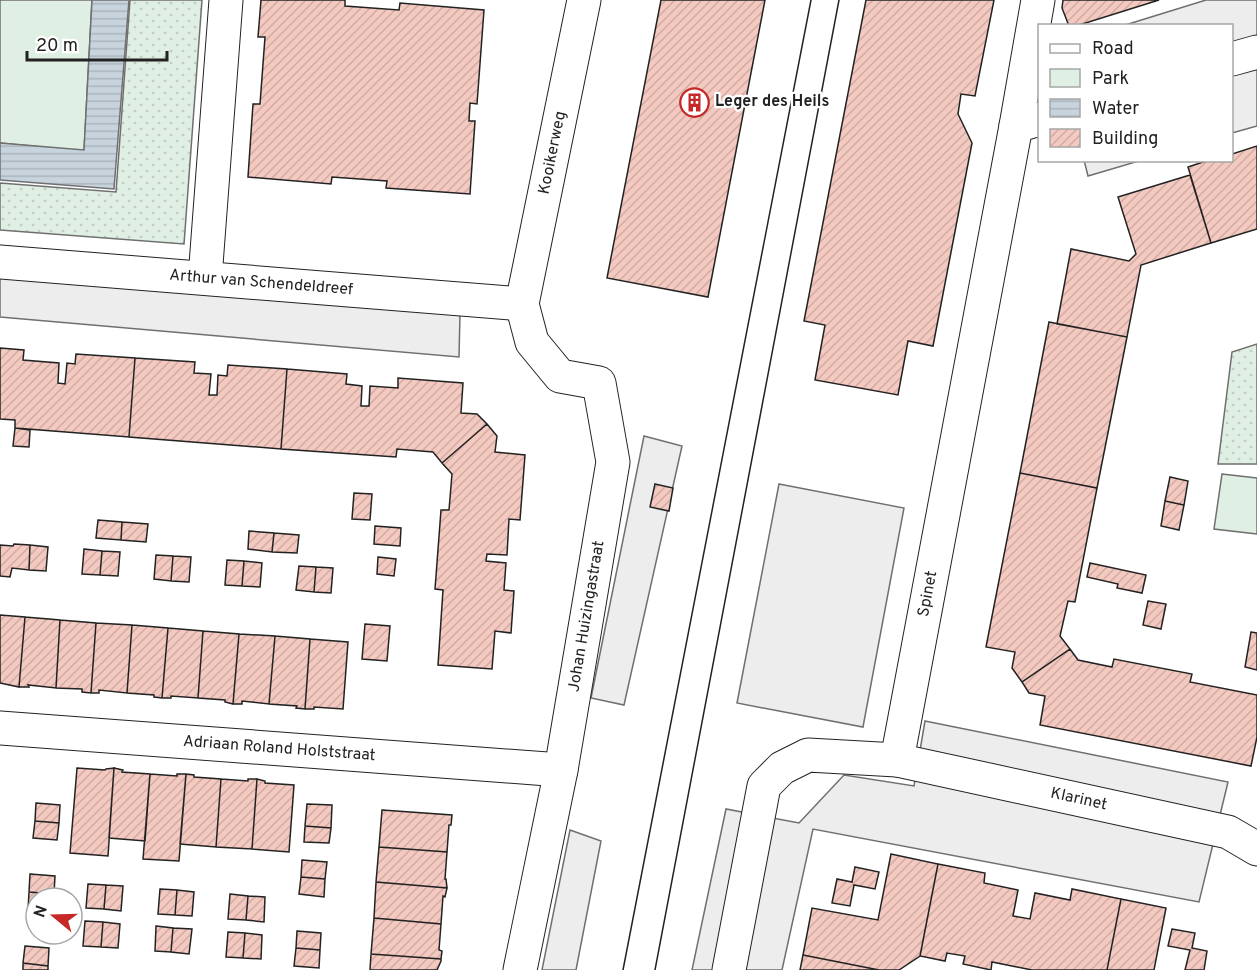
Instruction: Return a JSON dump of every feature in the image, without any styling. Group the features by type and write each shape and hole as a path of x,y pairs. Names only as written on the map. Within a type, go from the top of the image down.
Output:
{"street":[{"path":"205,278 226,0"},
{"name":"Kooikerweg","path":"522,304 584,0"},
{"name":"Spinet","path":"897,760 1028,122 1038,0"},
{"path":"1233,59 1257,52"},
{"name":"Arthur van Schendeldreef","path":"0,262 522,304"},
{"name":"Johan Huizingastraat","path":"520,970 561,770 613,462 599,383 560,376 532,342 522,304"},
{"name":"Adriaan Roland Holststraat","path":"0,728 561,770"},
{"path":"729,970 764,786 782,768 808,755 897,760"},
{"name":"Klarinet","path":"897,760 1228,832 1257,849"}],"green space":[{"path":"0,0 92,0 84,151 0,143"},
{"path":"130,0 202,0 184,244 0,230 0,183 116,192"},
{"path":"1257,344 1257,464 1218,464 1232,352"},
{"path":"1222,474 1257,478 1257,534 1214,529"}],"shaded area":[{"path":"1206,0 1257,0 1257,126 1233,133 1233,24 1128,24"},
{"path":"1084,162 1136,162 1088,176"},
{"path":"0,278 460,314 459,357 0,317"},
{"path":"644,436 682,446 624,705 591,698"},
{"path":"779,484 904,508 863,727 737,703"},
{"path":"925,721 1228,782 1199,902 813,829 782,970 692,970 726,809 799,823 844,775 914,786"},
{"path":"570,830 601,841 576,970 542,970"}],"water":[{"path":"92,0 129,0 114,189 0,180 0,143 84,150"}],"building":[{"path":"261,0 345,0 345,6 399,10 400,3 484,10 477,104 470,103 469,121 475,121 470,194 386,188 387,181 332,177 331,184 248,177 253,104 260,104 265,37 258,37"},
{"name":"Leger des Heils","path":"661,0 765,0 708,297 607,278"},
{"path":"866,0 994,0 975,96 961,94 958,114 972,143 933,346 908,341 898,395 815,380 825,325 804,321"},
{"path":"1063,0 1159,0 1082,24 1068,24 1062,8"},
{"path":"1257,146 1257,229 1211,243 1188,167 1203,162 1233,162 1233,154"},
{"path":"1190,175 1211,243 1141,265 1127,337 1057,324 1071,249 1129,261 1136,254 1118,197"},
{"path":"1049,322 1127,337 1097,488 1020,473"},
{"path":"0,348 24,350 23,360 59,363 58,383 65,384 67,363 75,364 76,354 135,358 129,437 15,428 15,420 0,419"},
{"path":"135,358 195,362 194,373 211,374 209,395 217,395 218,375 227,376 228,365 287,369 281,449 129,437"},
{"path":"287,369 347,374 346,384 362,386 361,406 369,406 370,386 398,388 398,378 463,383 461,413 477,414 487,424 442,463 433,452 397,449 396,457 281,449"},
{"path":"487,424 497,436 495,452 525,455 520,520 509,519 507,555 487,554 486,561 506,563 504,590 514,591 511,633 495,631 492,669 438,665 443,590 435,589 441,510 449,510 452,474 442,463"},
{"path":"15,428 30,430 29,447 13,446"},
{"path":"1020,473 1097,488 1075,602 1068,601 1060,636 1070,649 1022,682 1012,668 1015,652 986,647"},
{"path":"1170,477 1188,481 1184,505 1165,501"},
{"path":"655,484 673,488 669,511 650,507"},
{"path":"354,493 372,494 370,520 352,519"},
{"path":"1165,501 1184,505 1179,530 1161,526"},
{"path":"98,520 122,522 121,540 96,538"},
{"path":"122,522 148,524 146,542 121,540"},
{"path":"375,526 401,528 400,546 374,544"},
{"path":"249,531 274,533 272,552 248,549"},
{"path":"274,533 299,535 297,553 272,552"},
{"path":"14,544 30,545 29,570 12,568 10,577 0,576 0,545 13,546"},
{"path":"30,545 48,547 46,571 29,570"},
{"path":"84,549 102,551 100,575 82,574"},
{"path":"102,551 120,552 118,576 100,575"},
{"path":"156,555 173,556 171,581 154,579"},
{"path":"173,556 191,557 189,582 171,581"},
{"path":"378,557 396,559 394,576 377,574"},
{"path":"227,560 244,561 242,586 225,585"},
{"path":"244,561 262,563 260,587 242,586"},
{"path":"1090,563 1146,575 1142,593 1117,588 1118,584 1087,577"},
{"path":"299,566 316,567 314,592 296,590"},
{"path":"316,567 333,568 331,593 314,592"},
{"path":"1148,601 1166,604 1161,629 1143,625"},
{"path":"0,615 25,617 19,687 0,683"},
{"path":"25,617 60,620 56,688 28,685 29,687 19,687"},
{"path":"60,620 96,623 91,693 82,692 82,689 56,688"},
{"path":"96,623 132,625 127,693 99,690 99,693 91,693"},
{"path":"365,624 390,626 387,661 362,659"},
{"path":"132,625 168,628 162,698 154,697 154,695 127,693"},
{"path":"168,628 203,631 198,698 171,696 171,698 162,698"},
{"path":"203,631 239,634 233,704 225,700 198,698"},
{"path":"1251,632 1257,633 1257,670 1245,667"},
{"path":"239,634 275,636 269,704 242,701 242,704 233,704"},
{"path":"275,636 310,639 305,709 296,708 297,706 269,704"},
{"path":"310,639 348,642 343,709 314,707 314,709 305,709"},
{"path":"1070,649 1078,660 1112,667 1114,659 1192,674 1190,682 1257,695 1257,737 1251,766 1040,725 1045,696 1029,693 1022,682"},
{"path":"77,768 105,770 114,768 108,856 70,853"},
{"path":"114,768 123,770 122,772 150,774 145,841 109,838"},
{"path":"150,774 177,776 177,774 186,774 179,861 143,859"},
{"path":"186,774 194,775 194,777 221,779 216,847 180,844"},
{"path":"221,779 248,781 248,779 257,779 252,849 216,847"},
{"path":"257,779 265,783 294,785 289,852 252,849"},
{"path":"36,803 60,805 59,823 35,821"},
{"path":"307,804 332,805 331,828 305,826"},
{"path":"382,810 452,815 447,852 379,847"},
{"path":"35,821 59,823 57,840 33,838"},
{"path":"305,826 331,828 329,843 304,842"},
{"path":"379,847 447,852 445,879 447,888 376,882"},
{"path":"891,854 938,864 920,956 899,970 879,970 803,955 812,908 878,920"},
{"path":"302,860 327,862 325,879 301,877"},
{"path":"938,864 985,873 984,883 1018,890 1013,916 1030,919 1035,893 1070,900 1072,889 1121,899 1107,970 1032,970 992,962 991,970 963,964 965,956 947,953 945,961 920,956"},
{"path":"855,867 879,872 875,889 854,885 850,906 832,903 837,879 852,882"},
{"path":"30,874 55,876 54,886 29,886"},
{"path":"301,877 325,879 324,897 299,894"},
{"path":"376,882 447,888 445,897 443,896 441,924 374,918"},
{"path":"88,884 106,885 104,909 86,908"},
{"path":"106,885 123,886 121,911 104,909"},
{"path":"160,889 177,890 175,915 158,914"},
{"path":"177,890 194,892 192,916 175,915"},
{"path":"230,894 248,896 246,920 228,919"},
{"path":"248,896 265,897 264,922 246,920"},
{"path":"1121,899 1166,908 1154,970 1107,970"},
{"path":"374,918 441,924 439,950 442,951 441,959 371,954"},
{"path":"85,921 103,922 101,947 83,946"},
{"path":"103,922 120,924 118,948 101,947"},
{"path":"156,926 173,928 171,952 155,951"},
{"path":"173,928 192,929 189,954 171,952"},
{"path":"1172,929 1195,933 1192,948 1207,951 1204,970 1185,970 1190,950 1168,946"},
{"path":"297,931 321,933 320,950 296,948"},
{"path":"228,932 245,933 243,958 226,957"},
{"path":"245,933 262,935 261,959 243,958"},
{"path":"25,946 49,948 48,966 23,963"},
{"path":"296,948 320,950 319,968 294,966"},
{"path":"371,954 441,959 441,961 437,970 370,970"},
{"path":"803,955 879,970 800,970"},
{"path":"23,963 48,966 48,970 23,970"}],"tram line":[{"path":"623,970 811,0"},
{"path":"655,970 839,0"}],"place":[{"name":"Leger des Heils","path":"694,102"}]}
